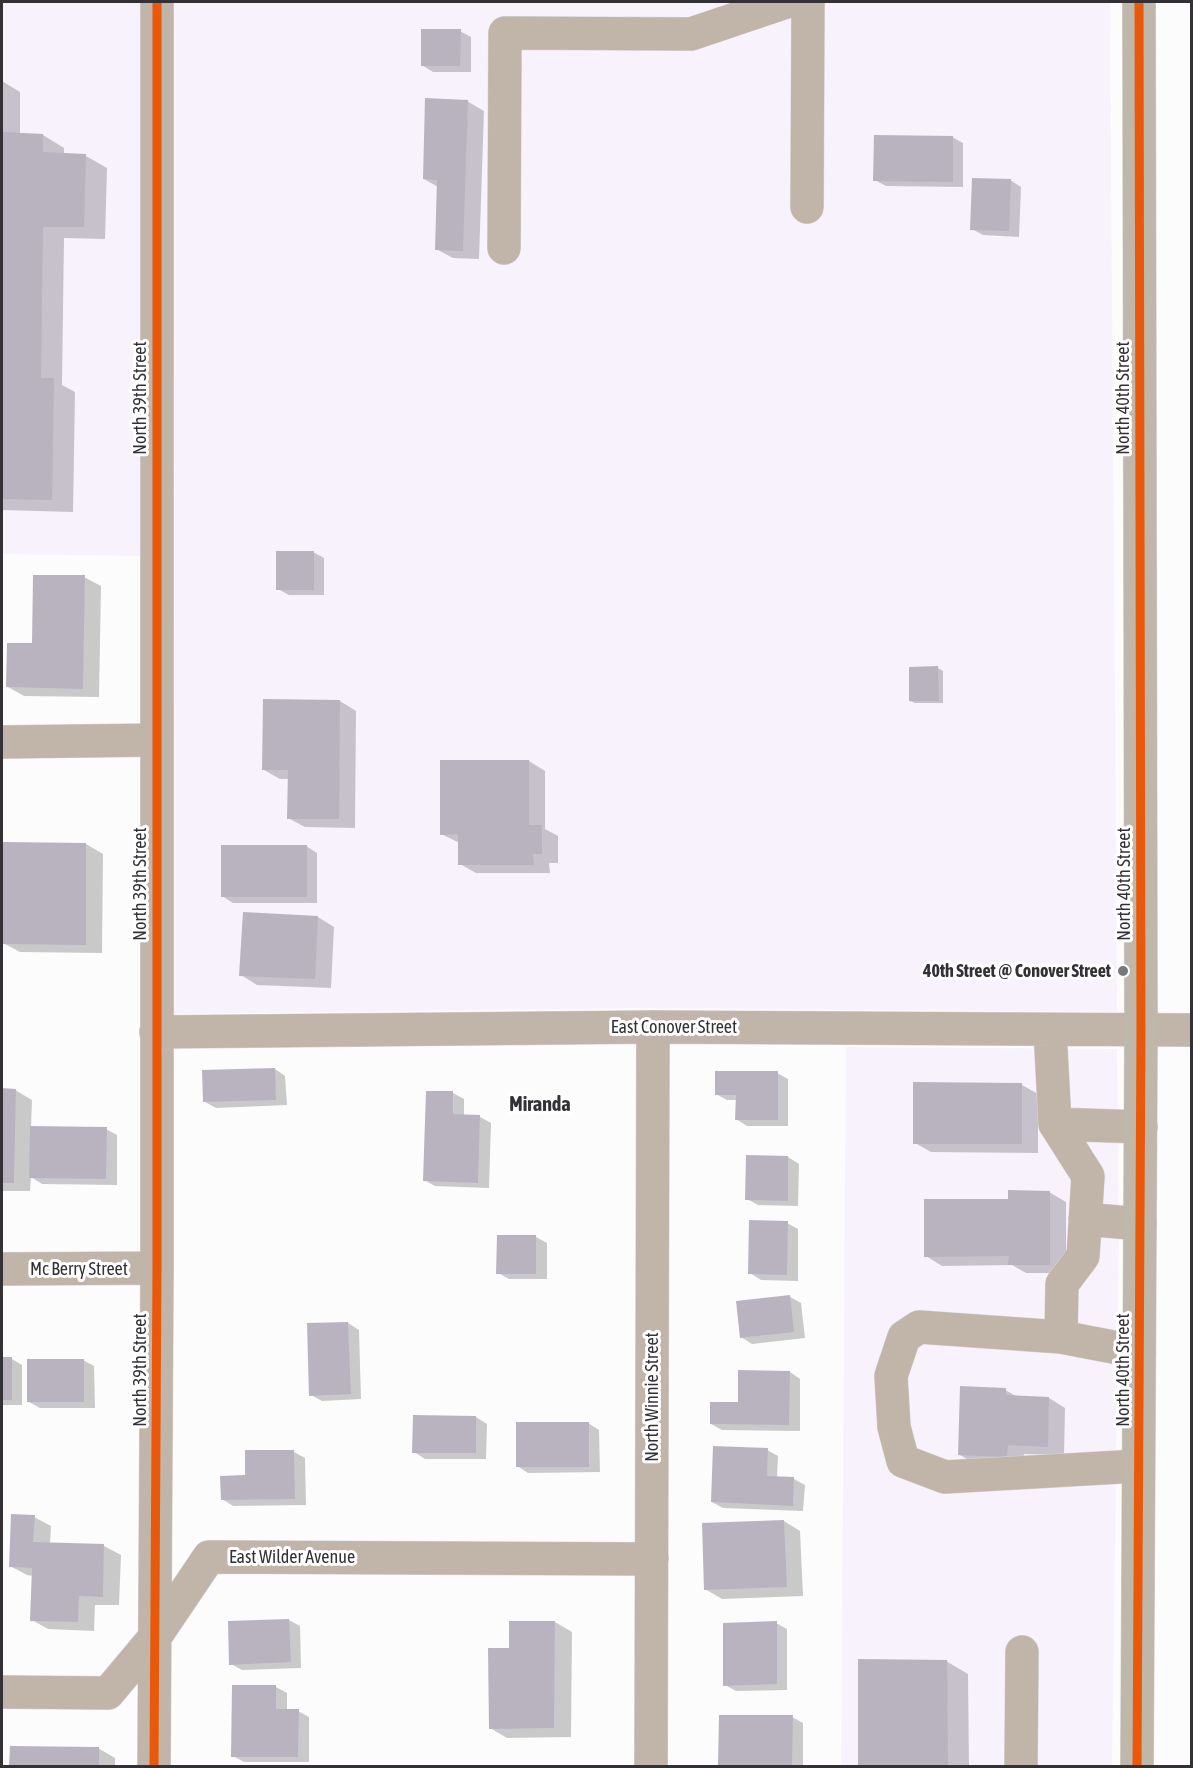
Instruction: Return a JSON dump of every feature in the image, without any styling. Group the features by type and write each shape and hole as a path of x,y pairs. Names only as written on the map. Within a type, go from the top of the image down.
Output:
{"main road":[{"name":"North 40th Street","path":"1137,1767 1141,1127 1139,2"},
{"path":"1137,1724 1149,1767"}],"street":[{"name":"North 39th Street","path":"154,1767 157,1268 156,2"},
{"path":"504,248 505,33 691,34 786,2"},
{"path":"807,207 808,2"},
{"path":"2,742 157,740"},
{"name":"East Conover Street","path":"156,1032 653,1027 1191,1030"},
{"name":"North Winnie Street","path":"651,1767 653,1027"},
{"path":"1050,1030 1055,1124 1088,1176 1083,1256 1062,1284 1061,1337"},
{"path":"1055,1124 1141,1127"},
{"path":"1085,1218 1140,1224"},
{"name":"Mc Berry Street","path":"2,1269 157,1268"},
{"path":"1138,1466 945,1477 903,1461 894,1426 891,1376 904,1337 919,1327 1061,1337 1139,1352"},
{"name":"East Wilder Avenue","path":"2,1692 108,1693 155,1637 209,1557 652,1559"},
{"path":"1021,1767 1022,1652"}],"shaded area":[{"path":"2,2 140,2 141,556 2,554"},
{"path":"173,2 1110,2 1117,1012 636,1008 173,1014 175,557"},
{"path":"846,1047 1117,1049 1119,1229 1112,1766 841,1766"}],"building":[{"path":"421,29 461,29 460,66 421,66"},
{"path":"425,98 468,100 463,251 435,250 437,180 423,179"},
{"path":"2,132 43,134 43,152 86,154 84,227 43,227 41,378 54,378 52,500 2,499"},
{"path":"874,135 953,136 953,182 873,181"},
{"path":"972,178 1011,179 1009,231 970,230"},
{"path":"276,551 314,551 314,590 276,590"},
{"path":"33,575 85,575 83,689 6,687 7,643 32,643"},
{"path":"938,666 939,701 909,701 909,667"},
{"path":"263,699 340,700 339,819 287,819 288,770 262,770"},
{"path":"440,760 529,760 529,825 542,825 542,854 533,854 534,865 458,865 458,834 440,835"},
{"path":"3,842 86,843 86,945 2,944"},
{"path":"221,845 307,845 307,897 221,897"},
{"path":"243,912 318,916 315,979 239,976"},
{"path":"275,1068 276,1100 203,1102 202,1070"},
{"path":"715,1071 778,1071 778,1120 735,1120 736,1095 715,1095"},
{"path":"913,1082 1022,1083 1022,1144 913,1144"},
{"path":"2,1088 16,1089 14,1183 2,1183"},
{"path":"426,1091 453,1091 453,1114 480,1115 478,1183 423,1181"},
{"path":"30,1126 107,1127 106,1179 29,1178"},
{"path":"746,1155 788,1156 788,1201 745,1200"},
{"path":"1008,1190 1050,1191 1050,1265 1008,1265 1009,1256 924,1257 924,1199 1008,1199"},
{"path":"749,1220 788,1221 787,1275 748,1274"},
{"path":"497,1235 536,1235 536,1274 496,1274"},
{"path":"790,1295 794,1332 740,1338 736,1301"},
{"path":"348,1322 351,1394 309,1396 307,1323"},
{"path":"2,1357 12,1357 12,1400 2,1400"},
{"path":"27,1359 84,1359 84,1402 27,1402"},
{"path":"738,1370 790,1371 789,1425 710,1424 710,1402 738,1402"},
{"path":"960,1386 1006,1388 1006,1395 1049,1397 1048,1447 1008,1445 1007,1457 958,1455"},
{"path":"413,1415 476,1416 476,1453 412,1453"},
{"path":"516,1422 589,1422 589,1467 516,1467"},
{"path":"713,1446 768,1448 767,1476 794,1477 793,1506 711,1502"},
{"path":"245,1450 294,1450 295,1499 221,1500 220,1476 245,1475"},
{"path":"11,1514 35,1515 33,1542 104,1544 103,1597 79,1596 78,1622 30,1621 32,1568 9,1567"},
{"path":"784,1520 787,1587 704,1590 702,1523"},
{"path":"289,1619 291,1662 229,1665 228,1621"},
{"path":"509,1621 555,1621 554,1728 489,1729 488,1648 509,1648"},
{"path":"777,1621 777,1684 723,1686 723,1623"},
{"path":"858,1659 947,1660 948,1766 858,1766"},
{"path":"232,1685 276,1685 276,1709 299,1709 298,1757 231,1757"},
{"path":"719,1715 793,1715 792,1766 718,1766"},
{"path":"10,1746 99,1747 99,1766 9,1766"}],"cycle path":[{"path":"154,1766 157,1268 157,2"},
{"path":"1137,1766 1141,1031 1139,2"}],"place":[{"name":"40th Street @ Conover Street","path":"1123,971"}],"district":[{"name":"Miranda","path":"540,1105"}]}
